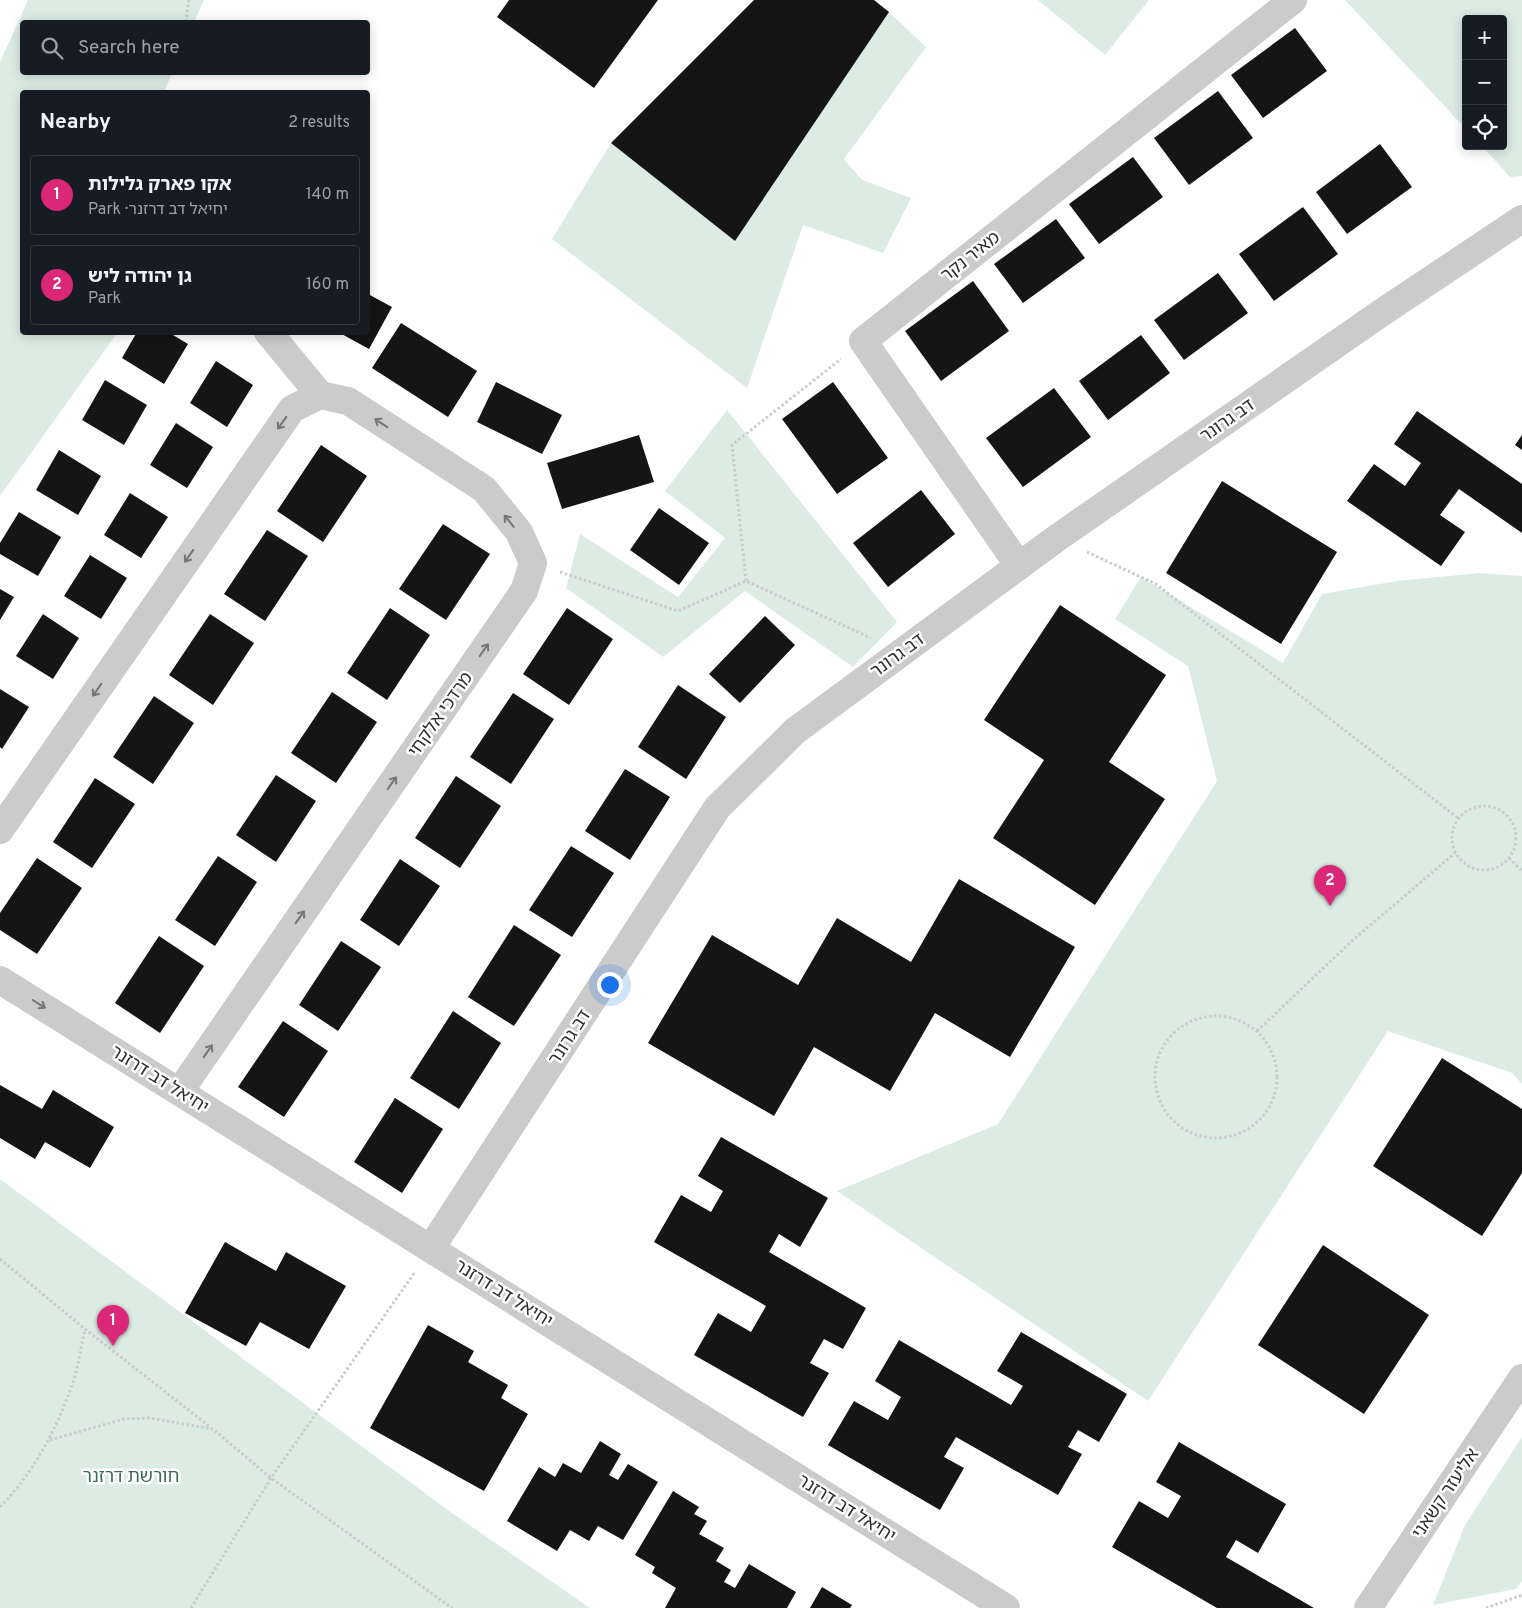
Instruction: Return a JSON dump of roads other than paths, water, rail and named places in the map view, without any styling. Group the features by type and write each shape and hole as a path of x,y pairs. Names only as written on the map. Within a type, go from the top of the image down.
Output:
{"street":[{"name":"מאיר נקר","path":"1019,566 863,341 1292,0"},
{"name":"דב גרונר","path":"431,1248 717,808 795,731 1057,538 1376,317 1522,219"},
{"path":"0,830 292,409 320,395 270,335"},
{"name":"מרדכי אלקחי","path":"180,1091 524,591 533,563 519,532 484,489 348,401 320,395"},
{"name":"יחיאל דב דרזנר","path":"0,980 1006,1608"},
{"name":"אליעזר קשאני","path":"1368,1608 1522,1378"}],"place":[{"name":"גן יהודה ליש","path":"1330,906"},
{"name":"אקו פארק גלילות","path":"113,1346"}],"park label":[{"name":"חורשת דרזנר","path":"131,1476"}]}
